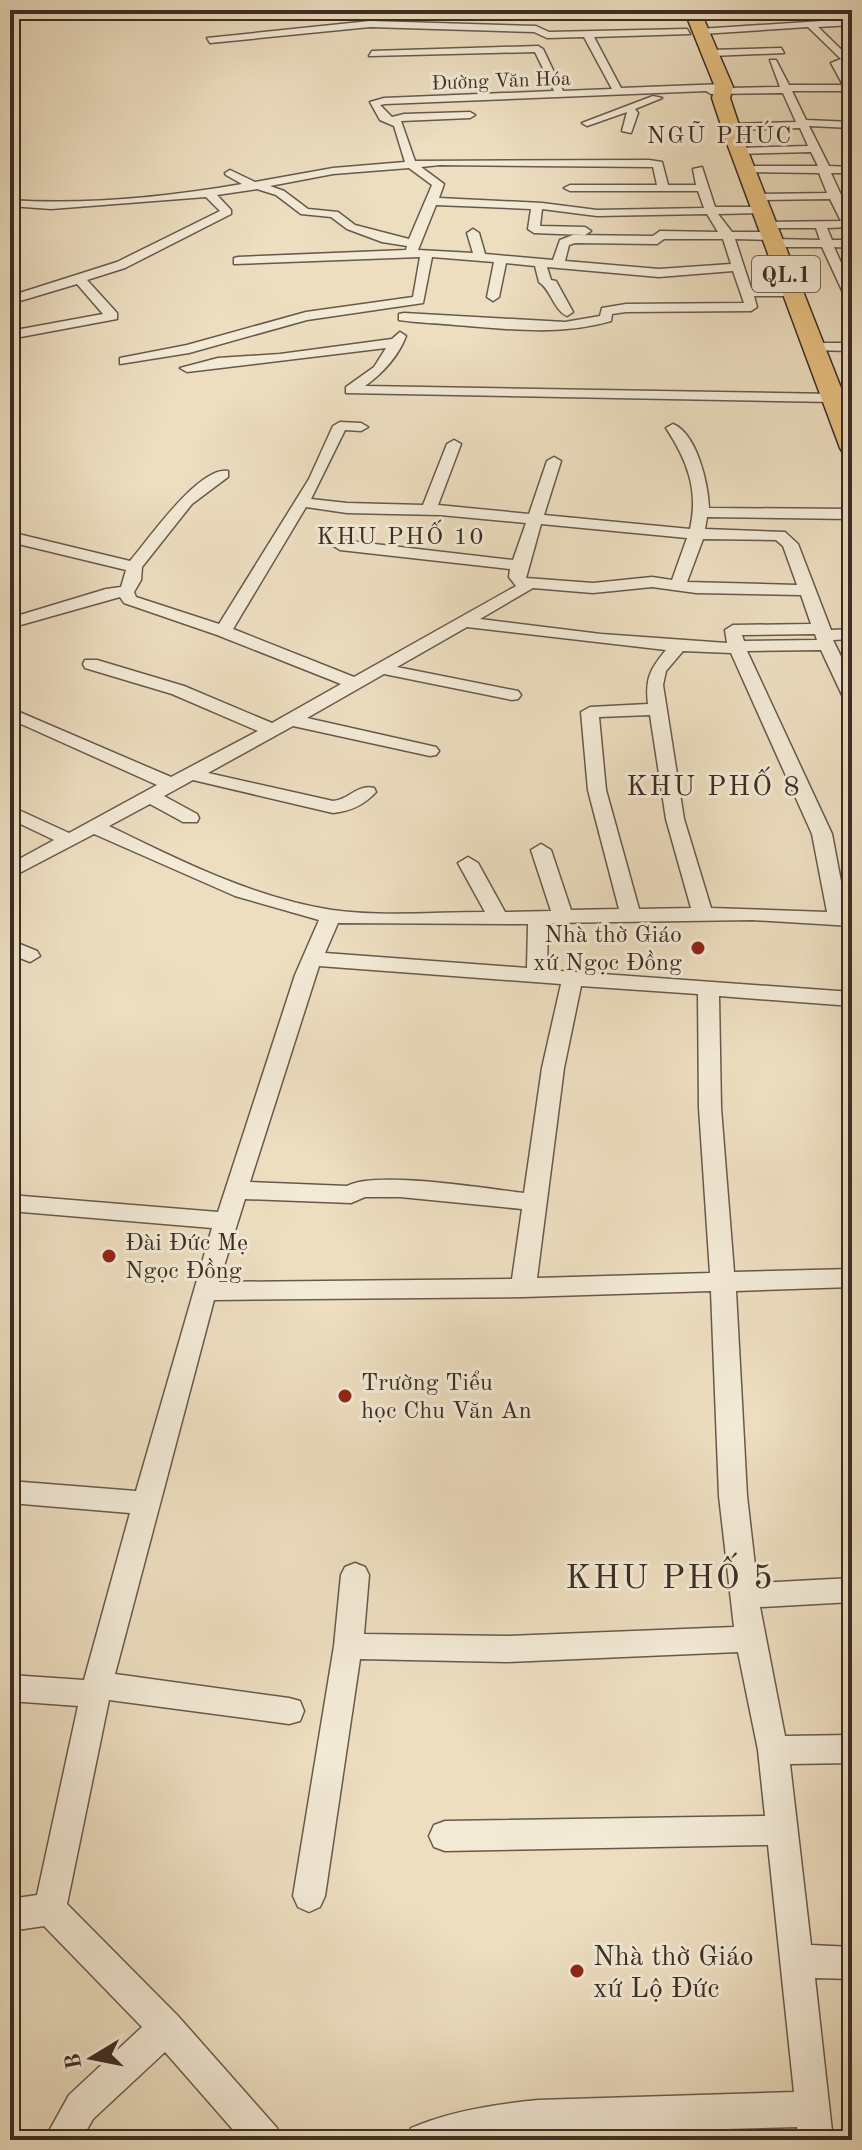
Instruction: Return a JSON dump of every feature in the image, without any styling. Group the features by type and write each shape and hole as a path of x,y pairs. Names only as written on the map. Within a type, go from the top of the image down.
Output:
{"highway":[{"name":"QL.1","path":"678,10 711,53 717,91"},
{"name":"QL.1","path":"692,10 694,31 850,439"}],"street":[{"path":"13,12 40,10"},
{"path":"210,40 377,24 536,29 547,35 852,22"},
{"path":"810,24 848,61 836,63 848,74 851,90"},
{"path":"587,33 619,93"},
{"path":"372,54 538,49 561,96"},
{"path":"711,53 781,51"},
{"path":"773,62 833,196 850,224"},
{"path":"587,123 660,97 667,90"},
{"name":"Đường Văn Hóa","path":"411,165 399,124 384,118 375,103 465,94 561,96 667,90 851,90"},
{"path":"627,131 633,113 629,108"},
{"path":"394,120 470,115"},
{"path":"731,127 852,125"},
{"path":"639,270 657,250 660,235 728,235 761,206 813,149"},
{"path":"10,203 51,206 209,193 333,171 411,165 649,163 658,164 663,188"},
{"path":"411,165 438,184 413,250"},
{"path":"125,361 189,349 306,316 404,309 516,325 583,324 603,320 606,311 626,308 751,307 728,235 718,226 711,211 698,169"},
{"path":"782,183 852,170"},
{"path":"230,173 280,193 305,212 334,214 351,227 427,253 659,273 739,267"},
{"path":"761,206 825,177"},
{"path":"570,188 702,188"},
{"path":"10,300 115,267 227,212 209,193"},
{"path":"432,201 618,213 711,211 833,196"},
{"path":"537,206 534,229 614,235 657,250"},
{"path":"761,206 820,224 850,224"},
{"path":"761,206 831,255 852,264"},
{"path":"614,235 618,213"},
{"path":"820,224 852,299"},
{"path":"473,233 480,258"},
{"path":"558,264 564,243 592,235"},
{"path":"831,255 852,244"},
{"path":"238,261 413,250"},
{"path":"427,253 419,300 404,309 398,342 379,370 351,391 833,398"},
{"path":"493,297 501,259"},
{"path":"540,262 545,282 552,284 567,312"},
{"path":"10,335 112,316 79,279"},
{"path":"747,292 792,292"},
{"path":"187,368 398,342"},
{"path":"813,347 852,347"},
{"path":"223,631 303,502 340,426 361,427"},
{"path":"673,428 695,463 702,512 699,534 677,586"},
{"path":"428,512 454,444"},
{"path":"10,872 291,720 525,587 520,573 554,461"},
{"path":"126,592 133,580 134,567 187,501 223,474"},
{"path":"303,502 347,508 440,510 699,534 780,535 790,544 805,590 852,697"},
{"path":"702,512 852,514"},
{"path":"10,537 134,567"},
{"path":"340,545 520,573 593,588 652,582 677,586 805,590"},
{"path":"10,623 112,592 126,592"},
{"path":"126,592 130,600 223,631 355,684"},
{"path":"466,622 561,636 677,647 741,647 852,634"},
{"path":"677,647 658,670 654,685 675,819 702,913"},
{"path":"95,827 250,893 331,916 563,918 702,913 845,920 822,834 741,647"},
{"path":"91,664 178,690 272,730"},
{"path":"383,669 512,695"},
{"path":"631,915 598,801 589,749 590,712 657,709"},
{"path":"10,713 171,784"},
{"path":"291,720 430,751"},
{"path":"190,774 333,807 346,806 367,792"},
{"path":"150,796 190,818"},
{"path":"10,812 69,840"},
{"path":"541,850 563,918"},
{"path":"468,863 499,918"},
{"path":"50,1909 96,1690 204,1291 312,959 331,916"},
{"path":"537,977 538,918"},
{"path":"10,946 30,956"},
{"path":"312,959 708,991 852,999"},
{"path":"523,1288 553,1068 572,980"},
{"path":"423,2140 500,2121 538,2117 814,2125 773,1750 750,1639 733,1496 723,1283 710,1108 708,991"},
{"path":"237,1190 351,1195 361,1189 400,1189 534,1202"},
{"path":"10,1203 227,1221"},
{"path":"204,1291 523,1288 852,1278"},
{"path":"10,1492 145,1503"},
{"path":"309,1896 348,1646 355,1575"},
{"path":"745,1596 852,1590"},
{"path":"348,1646 507,1649 750,1639"},
{"path":"10,1688 96,1690 289,1711"},
{"path":"773,1750 852,1749"},
{"path":"445,1836 783,1830"},
{"path":"10,1915 50,1909"},
{"path":"50,1909 166,2028 265,2140"},
{"path":"797,1961 852,1963"},
{"path":"61,2140 81,2107 166,2028"}],"place":[{"name":"Nhà thờ Giáo xứ Ngọc Đồng","path":"698,948"},
{"name":"Đài Đức Mẹ Ngọc Đồng","path":"109,1256"},
{"name":"Trường Tiểu học Chu Văn An","path":"345,1396"},
{"name":"Nhà thờ Giáo xứ Lộ Đức","path":"577,1971"}],"district":[{"name":"NGŨ PHÚC","path":"720,135"},
{"name":"KHU PHỐ 10","path":"401,536"},
{"name":"KHU PHỐ 8","path":"714,785"},
{"name":"KHU PHỐ 5","path":"670,1576"}]}
